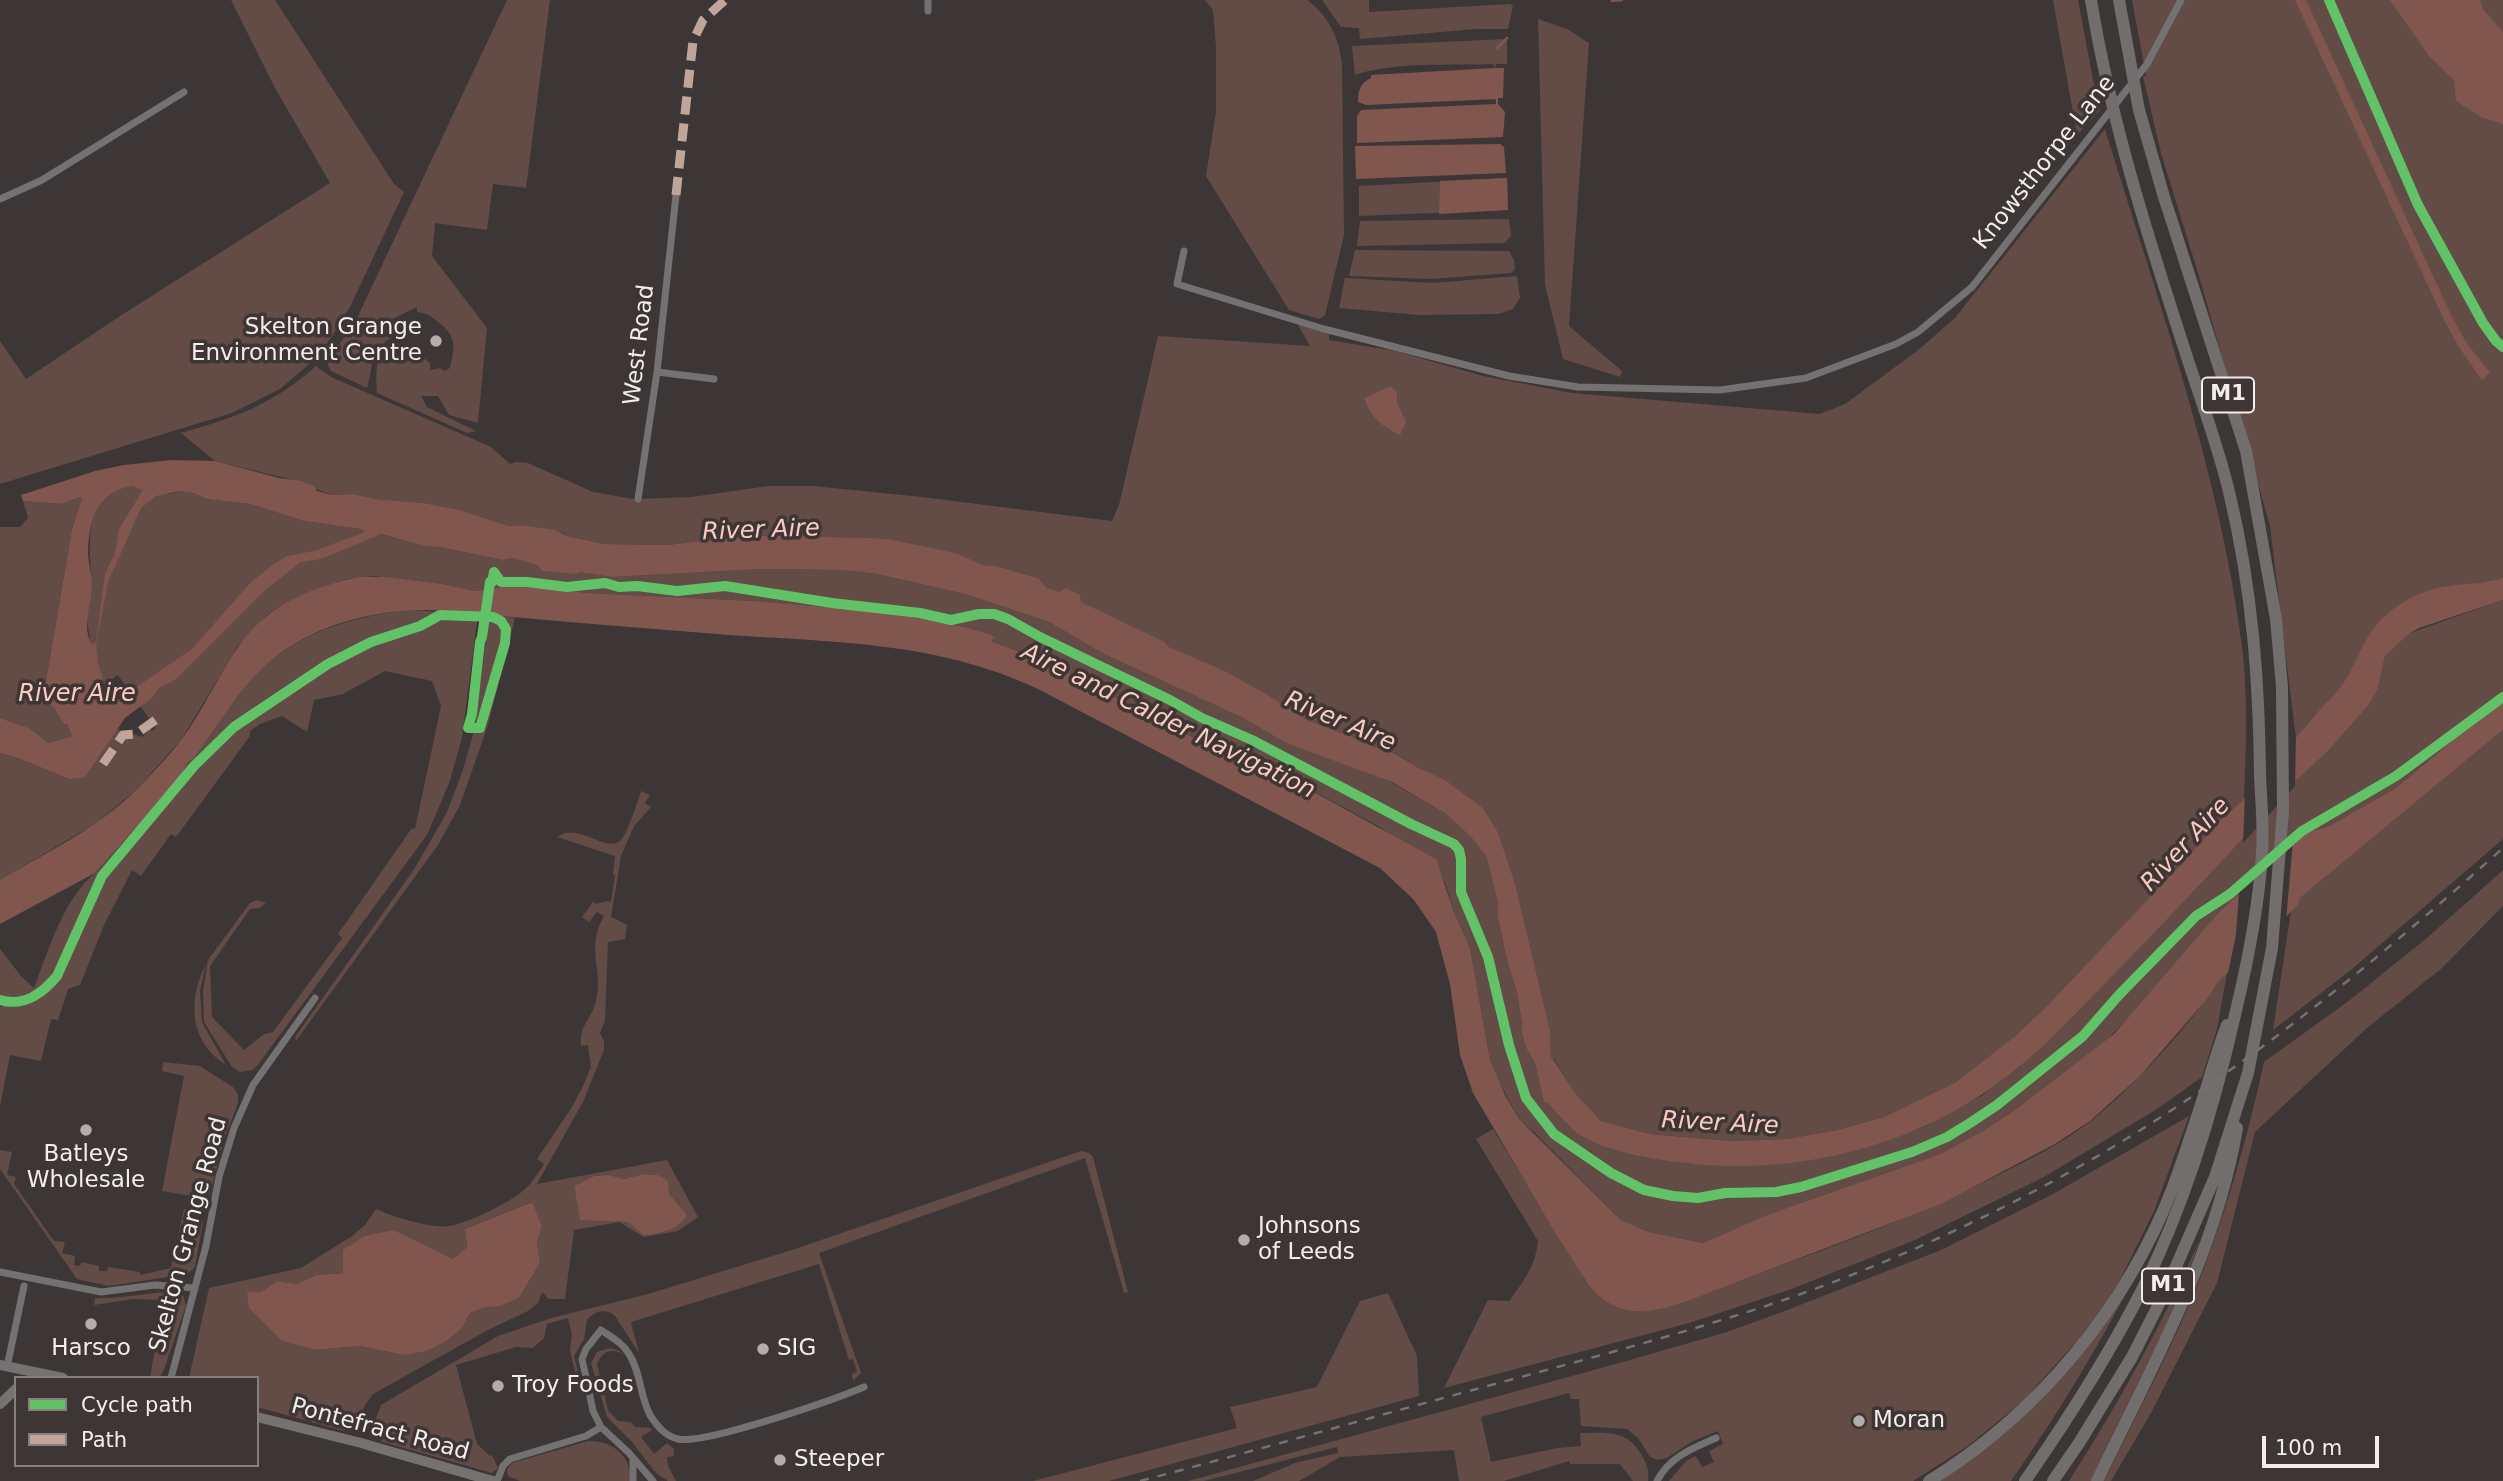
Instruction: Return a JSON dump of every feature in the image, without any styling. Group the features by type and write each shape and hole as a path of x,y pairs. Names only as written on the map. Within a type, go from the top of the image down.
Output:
{"highway":[{"name":"M1","path":"2025,1481 2061,1430 2112,1346 2172,1223 2217,1095 2225,1062 2255,920 2262,851 2260,711 2256,644 2247,576 2229,492 2132,187 2107,85 2091,0"},
{"name":"M1","path":"2097,1481 2189,1289 2226,1180 2272,948 2283,811 2282,687 2276,619 2246,451 2164,197 2139,110 2119,0"},
{"path":"1928,1481 1981,1445 2026,1406 2067,1363 2136,1267 2172,1188 2221,1038 2241,993"},
{"name":"M1","path":"2053,1481 2080,1443 2132,1357 2164,1294 2215,1177 2247,1076"}],"main road":[{"path":"3,1366 24,1374 44,1376"},
{"path":"0,1404 14,1391"},
{"name":"Pontefract Road","path":"259,1418 495,1481"}],"street":[{"path":"928,0 928,11"},
{"name":"Knowsthorpe Lane","path":"1184,251 1177,284 1324,329 1508,376 1578,387 1720,390 1806,378 1896,344 1918,332 1972,288 2147,64 2181,0"},
{"path":"0,199 41,180 184,92"},
{"name":"West Road","path":"638,499 657,372 676,195"},
{"path":"657,372 714,379"},
{"name":"Skelton Grange Road","path":"172,1376 206,1246 219,1178 234,1128 253,1085 315,998"},
{"path":"0,1272 101,1292 155,1285 195,1288"},
{"path":"3,1366 24,1286"},
{"path":"653,1481 601,1427 593,1411 582,1359 586,1349 601,1330 622,1346 631,1357 649,1412 656,1424 666,1435 679,1440 711,1436 837,1398 864,1387"},
{"path":"495,1481 510,1459 586,1436 601,1427"},
{"path":"1657,1481 1675,1459 1691,1448 1716,1438"},
{"path":"633,1458 633,1481"}],"shaded area":[{"path":"231,0 275,0 394,184 404,192 350,307 321,354 280,389 232,413 0,484 0,341 26,379 330,183 275,88"},
{"path":"507,0 550,0 526,188 493,184 487,230 435,223 432,256 487,328 478,423 449,415 438,396 421,396 427,407 476,431 467,433 377,393 379,359 392,344 403,363 415,357 418,363 425,359 430,363 430,370 440,368 444,371 450,368 453,342 449,332 431,316 417,312 417,307 382,324 390,338 375,355 367,388 331,371 327,363 358,316"},
{"path":"1205,0 1307,0 1327,20 1338,45 1342,64 1344,235 1325,315 1319,319 1289,310 1206,176 1216,112 1216,47 1213,10"},
{"path":"1322,0 1369,0 1369,12 1510,4 1513,6 1508,29 1476,29 1360,39 1359,28 1341,27"},
{"path":"2053,0 2078,0 2095,90 2092,92 2094,107 2100,110 2077,135"},
{"path":"2132,0 2503,0 2503,582 2426,598 2296,739 2270,526 2161,153 2143,76 2146,76"},
{"path":"1538,19 1567,29 1589,43 1569,326 1622,371 1620,377 1563,359 1545,285"},
{"path":"1507,39 1507,64 1496,64 1495,68 1493,64 1423,65 1388,68 1355,75 1352,46"},
{"path":"2105,129 2184,385 2218,514 2232,580 2244,664 2244,799 2216,824 2192,854 2046,1007 2015,1036 1956,1082 1884,1117 1837,1130 1787,1139 1731,1141 1650,1134 1601,1121 1576,1094 1554,1059 1551,1059 1550,1030 1515,883 1498,832 1483,808 1444,780 1395,753 1307,720 1169,647 1165,642 1047,588 1038,578 996,566 986,566 956,553 873,538 740,536 668,545 604,544 521,525 509,526 460,510 424,503 353,494 332,495 289,479 215,461 181,433 253,408 284,391 316,366 331,377 491,447 510,464 528,463 593,492 633,499 692,497 768,486 813,486 1112,521 1119,505 1158,336 1310,346 1297,323 1329,334 1329,340 1395,351 1483,376 1572,393 1820,414 1845,404 1917,351 1955,318"},
{"path":"1507,178 1508,210 1359,216 1359,186"},
{"path":"1509,219 1511,236 1504,243 1357,246 1360,221"},
{"path":"1355,250 1509,251 1515,269 1511,273 1431,279 1349,276"},
{"path":"1517,276 1520,298 1513,309 1498,314 1419,315 1339,308 1345,278 1433,283"},
{"path":"133,486 170,494 180,491 206,499 250,504 304,521 361,529 423,546 503,560 512,558 612,577 761,569 842,570 877,574 965,594 1049,622 1104,654 1241,717 1286,743 1382,777 1446,814 1471,837 1486,856 1498,903 1499,924 1507,961 1517,992 1521,1029 1526,1048 1535,1063 1542,1093 1548,1102 1568,1125 1596,1143 1690,1164 1771,1165 1830,1156 1880,1143 1923,1127 1981,1096 2019,1067 2074,1016 2296,781 2328,751 2368,706 2378,689 2385,656 2410,633 2503,600 2503,700 2396,788 2329,826 2308,832 2219,912 2141,1005 2102,1045 2015,1110 1940,1154 1764,1216 1703,1243 1649,1232 1621,1220 1519,1119 1490,1060 1470,948 1454,912 1445,882 1380,827 1241,752 1223,753 1058,667 991,641 965,627 908,616 755,601 588,593 514,585 475,591 443,584 374,576 346,579 295,598 268,614 238,646 181,740 135,791 96,823 0,880 0,753 69,779 106,744 117,729 142,737 150,729 152,731 156,728 118,675 104,685 101,673 99,676 93,673 87,659 90,646 87,615 92,587 92,523 96,510 104,499 116,491"},
{"path":"82,498 72,529 43,698 55,709 64,725 67,724 72,736 49,743 29,728 0,718 0,527 20,527 28,518 23,501 62,504"},
{"path":"410,610 478,614 462,737 450,781 427,835 257,1066 252,1070 240,1072 232,1067 204,1022 203,991 208,960 250,903 257,900 266,903 259,908 250,909 210,966 212,1017 244,1050 264,1034 273,1032 342,938 338,934 412,828 415,829 441,706 432,681 385,671 343,694 314,700 307,732 282,716 250,731 250,736 176,837 171,834 141,876 132,870 104,925 80,985 68,989 58,1020 51,1019 41,1061 10,1055 0,1107 0,1007 3,1006 0,1001 0,949 34,988 51,942 74,896 183,773 187,763 256,674 282,652 316,633 353,620"},
{"path":"489,615 515,618 488,725 460,805 438,845 296,1041 295,1037 415,868 447,812 475,727"},
{"path":"2503,730 2503,839 2352,969 2273,1030 2291,911 2298,905 2300,898"},
{"path":"641,791 650,795 645,803 651,807 634,826 621,856 611,917 627,925 625,939 608,942 605,1020 600,1033 604,1050 583,1102 537,1184 667,1160 698,1217 678,1231 644,1237 619,1222 574,1230 565,1299 549,1299 542,1292 538,1303 528,1311 488,1330 373,1394 353,1429 344,1431 259,1408 259,1376 189,1376 209,1288 301,1268 352,1236 365,1225 376,1209 423,1224 450,1226 500,1206 518,1195 532,1181 544,1164 537,1159 572,1107 591,1067 588,1045 581,1046 581,1039 596,1001 598,980 595,949 604,916 597,912 589,922 582,917 593,902 611,902 615,875 615,856 557,837 574,833 614,844 623,838","holes":["643,1174 658,1175 669,1194 687,1214 628,1222 580,1219 574,1186 594,1176 609,1175 624,1179","531,1202 542,1226 537,1243 540,1263 519,1298 470,1313 462,1328 404,1355 359,1346 316,1350 282,1341 247,1291 261,1292 277,1281 297,1284 316,1275 343,1273 394,1230 453,1259 467,1247 465,1229"]},
{"path":"2503,870 2503,906 2442,968 2367,1028 2255,1132 2217,1283 2151,1413 2111,1481 2104,1481 2169,1349 2204,1268 2238,1166 2264,1062 2350,1000 2428,937"},
{"path":"206,964 200,991 202,1022 226,1065 204,1044 195,1019 196,991"},
{"path":"2227,973 2217,1029 2202,1077 2157,1109 2044,1177 1915,1240 1789,1290 1689,1323 1444,1388 1488,1300 1509,1301 1528,1273 1537,1250 1538,1241 1476,1139 1493,1129 1590,1287 1611,1305 1634,1311 1658,1310 1839,1244 1953,1197 2029,1160 2079,1130 2131,1085 2180,1032"},
{"path":"163,1062 200,1066 233,1087 238,1094 238,1103 224,1140 210,1194 203,1198 162,1191 184,1076 162,1071"},
{"path":"2189,1116 2154,1211 2120,1280 2100,1311 2024,1400 1968,1446 1913,1481 1669,1481 1686,1461 1696,1456 1702,1467 1714,1462 1709,1451 1723,1444 1718,1431 1693,1441 1667,1458 1658,1460 1650,1457 1639,1439 1627,1429 1581,1426 1579,1399 1571,1399 1569,1393 1481,1417 1491,1462 1557,1448 1581,1446 1580,1433 1609,1433 1625,1438 1638,1449 1646,1465 1648,1481 1633,1481 1620,1464 1570,1464 1569,1461 1504,1481 1459,1481 1454,1450 1340,1457 1299,1481 1253,1481 1295,1463 1338,1453 1337,1447 1204,1481 1188,1481 1623,1362 1727,1332 1782,1312 1941,1250 2053,1194"},
{"path":"0,1150 12,1152 7,1175 16,1177 14,1184 54,1241 65,1242 62,1253 75,1256 74,1265 80,1266 82,1262 99,1266 99,1271 107,1271 108,1267 140,1272 140,1275 171,1268 184,1209 196,1211 203,1221 195,1267 188,1274 109,1286 77,1279 0,1169"},
{"path":"1081,1151 1093,1157 1128,1292 1124,1293 1085,1158 819,1253 861,1373 853,1381 852,1374 857,1372 853,1359 849,1360 819,1264 631,1322 639,1353 615,1316 604,1311 593,1314 587,1320 584,1339 574,1356 579,1375 574,1383 571,1373 575,1371 570,1351 572,1334 568,1318 547,1324 544,1338 533,1348 516,1347 456,1365 477,1444 492,1455 498,1468 492,1473 383,1442 373,1435 373,1426 381,1405 498,1336 551,1318 648,1294 792,1250"},
{"path":"2201,1237 2174,1311 2091,1481 2069,1481 2140,1361"},
{"path":"2142,1262 2081,1374 2011,1481 1936,1481 2005,1430"},
{"path":"174,1291 183,1295 186,1306 160,1376 150,1376 163,1300 133,1299 94,1305 95,1298"},
{"path":"1388,1293 1417,1356 1419,1396 1109,1481 1033,1481 1237,1428 1230,1407 1317,1387 1360,1301"},
{"path":"609,1348 618,1350 625,1356 617,1351 609,1351 597,1364 608,1410 618,1421 631,1422 635,1427 650,1428 652,1430 641,1437 654,1454 667,1443 674,1449 674,1456 667,1457 668,1466 676,1481 668,1481 656,1473 632,1442 607,1417 591,1363 597,1352"},
{"path":"588,1441 605,1443 619,1451 628,1464 630,1481 520,1481 508,1476 507,1470 512,1463"}],"water":[{"path":"2295,0 2306,0 2451,315 2466,342 2490,373 2482,380 2444,320"},
{"path":"2390,0 2480,0 2483,9 2503,32 2503,124 2483,118 2456,101 2454,80 2429,56"},
{"path":"1504,68 1503,98 1498,98 1498,104 1505,112 1503,137 1357,143 1357,116 1361,110 1496,104 1496,99 1366,105 1358,102 1358,94 1360,87 1371,75"},
{"path":"1500,144 1504,147 1506,173 1356,179 1355,146"},
{"path":"1507,178 1508,210 1439,214 1440,181"},
{"path":"1391,386 1397,392 1397,402 1406,422 1400,435 1378,421 1364,398"},
{"name":"River Aire","path":"172,460 215,461 301,481 314,486 317,491 332,495 353,494 424,503 460,510 509,526 555,530 567,536 604,544 668,545 740,536 892,540 956,553 986,566 996,566 1038,578 1047,588 1059,592 1067,588 1080,595 1081,602 1165,642 1169,647 1222,670 1307,720 1394,753 1445,780 1483,808 1498,832 1515,883 1550,1030 1551,1059 1576,1094 1601,1121 1650,1134 1731,1141 1787,1139 1837,1130 1884,1117 1956,1082 2015,1036 2046,1007 2191,854 2216,824 2244,799 2339,690 2368,637 2392,610 2403,602 2437,588 2503,578 2503,600 2419,628 2385,656 2378,689 2368,706 2328,751 2296,781 2070,1020 2033,1055 1986,1092 1912,1132 1872,1146 1789,1163 1705,1165 1657,1159 1605,1146 1577,1133 1544,1102 1535,1063 1526,1048 1521,1029 1517,992 1507,961 1498,918 1498,903 1486,856 1471,837 1446,814 1392,782 1286,743 1241,717 1104,654 1049,622 965,594 877,574 842,570 761,569 612,577 579,572 542,571 538,565 512,558 503,560 423,546 381,534 321,559 301,562 264,591 175,680 159,688 152,698 125,718 85,777 69,779 0,753 0,718 29,728 49,743 72,736 67,724 64,725 55,709 43,698 72,529 82,498 62,504 23,501 21,495 95,471","holes":["133,486 143,490 119,529 115,553 105,574 96,642 92,645 87,630 92,585 88,552 90,529 103,501 111,494","180,491 206,499 250,504 304,521 361,529 365,532 314,551 287,556 274,564 252,581 192,649 113,703 102,688 103,677 96,645 108,582 141,508 156,496"]},
{"path":"360,577 386,577 475,591 514,585 588,593 755,601 908,616 965,627 991,635 994,637 991,641 1058,667 1223,753 1241,752 1436,859 1470,948 1490,1060 1519,1119 1621,1220 1649,1232 1703,1243 1764,1216 1940,1154 1981,1132 2015,1110 2114,1034 2219,912 2308,832 2329,826 2396,788 2503,700 2503,730 2300,898 2298,905 2218,982 2207,999 2140,1076 2090,1121 2055,1144 1941,1204 1685,1302 1658,1310 1634,1311 1611,1305 1590,1287 1473,1093 1460,1055 1450,984 1436,932 1414,900 1380,868 1036,688 961,661 847,643 432,610 366,616 344,622 284,650 256,674 194,758 187,763 183,773 95,873 0,924 0,880 89,828 137,789 183,737 227,664 254,628 292,599 319,588"},
{"path":"643,1174 658,1175 668,1181 669,1194 687,1214 684,1220 668,1230 644,1235 628,1222 580,1220 574,1186 594,1176 609,1175 624,1179"},
{"path":"532,1202 542,1226 537,1243 540,1263 519,1298 470,1313 462,1328 446,1341 426,1351 404,1355 359,1346 316,1350 282,1341 249,1308 247,1291 261,1292 277,1281 297,1284 316,1275 343,1273 343,1250 364,1236 394,1230 453,1259 467,1247 465,1229"}],"pier":[{"path":"2296,734 2295,786 2243,843 2245,794"},
{"path":"2293,841 2286,921 2227,978 2236,935 2239,891"}],"waterway":[{"path":"1612,1 1622,0"},
{"path":"1497,48 1507,38"}],"railway":[{"path":"1140,1481 1733,1317 1854,1274 1970,1223 2082,1165 2194,1095 2353,977 2503,848"}],"marked path":[{"path":"676,195 693,41 703,20 725,0"},
{"path":"103,764 123,735 136,734 157,719 155,716"}],"cycle path":[{"path":"2329,0 2418,205 2483,323 2503,347"},
{"path":"494,572 501,582 567,587 605,583 619,587 637,586 677,591 725,586 832,603 920,613 951,620 994,614 1202,718 1252,740 1454,844 1461,859 1461,892 1488,957 1509,1045 1526,1098 1554,1134 1611,1173 1644,1190 1698,1198 1725,1193 1776,1192 1801,1187 1912,1152 1947,1137 1970,1123 1997,1105 2083,1036 2196,916 2230,894 2302,831 2396,776 2503,697"},
{"path":"0,1000 25,1000 45,988 57,976 102,876 194,766 234,727 328,664 371,642 420,626 440,615 493,617 501,621 506,629 505,643 480,728 468,728 480,642 482,637 490,582 494,572"}],"place":[{"name":"Skelton Grange Environment Centre","path":"436,341"},
{"name":"Batleys Wholesale","path":"86,1130"},
{"name":"Johnsons of Leeds","path":"1244,1240"},
{"name":"Harsco","path":"91,1324"},
{"name":"SIG","path":"763,1349"},
{"name":"Troy Foods","path":"498,1386"},
{"name":"Moran","path":"1859,1421"},
{"name":"Steeper","path":"780,1460"}],"water label":[{"name":"Aire and Calder Navigation","path":"1168,722"}]}
